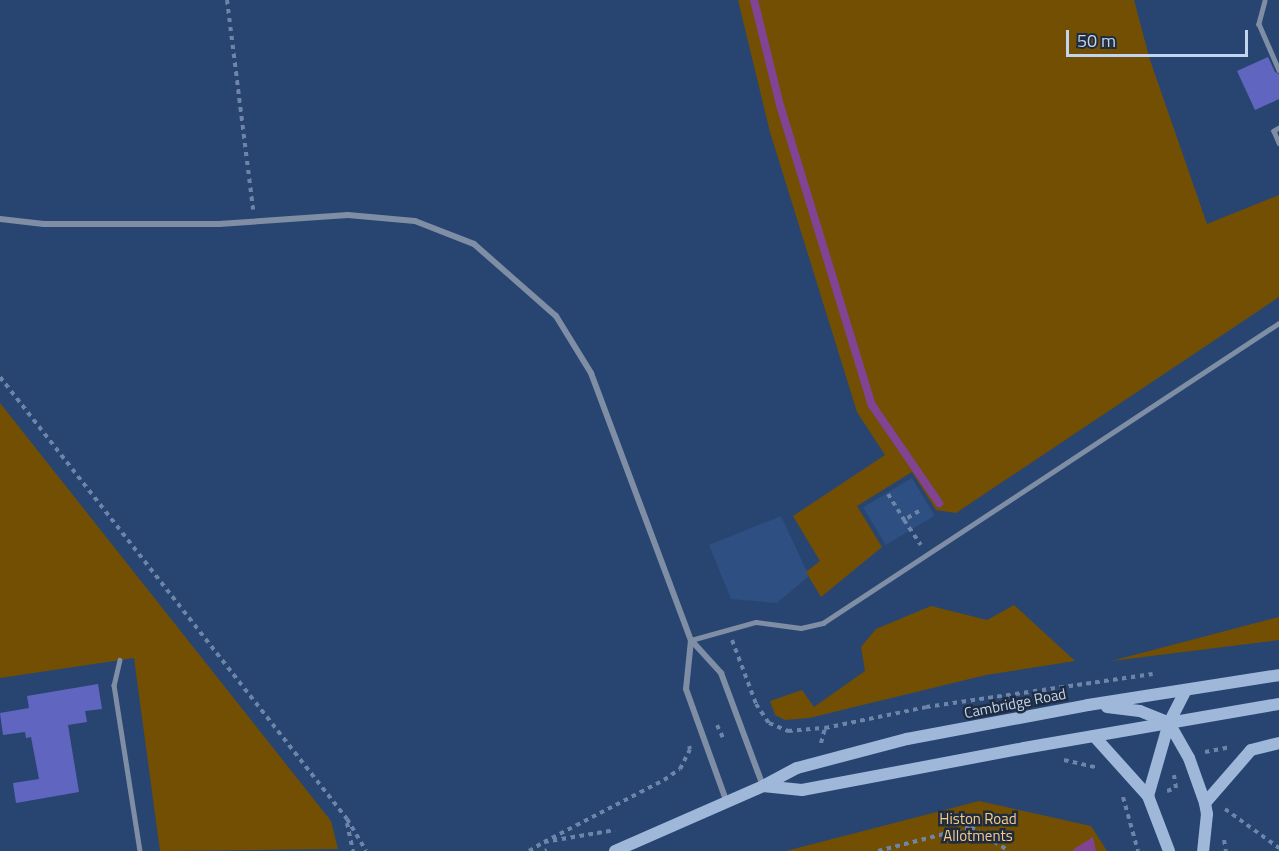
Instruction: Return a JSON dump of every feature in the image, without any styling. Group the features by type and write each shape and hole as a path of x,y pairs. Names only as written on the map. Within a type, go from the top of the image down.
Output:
{"main road":[{"name":"Cambridge Road","path":"615,851 726,800 763,786 797,768 907,739 1088,705 1279,675"},
{"path":"1148,796 1169,723 1185,691"},
{"name":"Cambridge Road","path":"763,786 802,790 1279,704"},
{"path":"1088,705 1140,711 1169,723 1189,758 1205,803 1207,814 1203,851"},
{"path":"1094,736 1148,796 1169,851"},
{"path":"1205,803 1251,750 1279,743"}],"street":[{"path":"0,219 44,224 255,222 348,214 415,221 474,244 556,316 591,373 691,640 721,673 763,786"},
{"path":"691,640 686,689 726,800"}],"lane":[{"path":"1265,1 1259,24 1279,70"},
{"path":"1279,128 1274,131 1279,143"},
{"path":"691,640 756,622 801,628 823,624 1279,323"},
{"path":"120,660 114,684 140,851"}],"path":[{"path":"227,0 255,222"},
{"path":"0,377 347,819 366,851"},
{"path":"888,494 911,531"},
{"path":"904,520 919,511"},
{"path":"728,628 756,704 769,723 788,731 825,728 926,707 1157,674"},
{"path":"715,718 723,738"},
{"path":"529,851 680,769 690,750 687,738"},
{"path":"1056,758 1101,769"},
{"path":"1121,793 1126,803 1138,851"},
{"path":"1224,816 1229,801"},
{"path":"1225,809 1279,848"},
{"path":"347,819 353,851"},
{"path":"878,851 971,827 1009,851"},
{"path":"544,842 622,828"},
{"path":"1223,836 1226,851"}],"shaded area":[{"path":"912,478 935,516 886,545 863,507"},
{"path":"781,516 809,576 777,603 731,599 709,545"},
{"path":"1093,837 1096,851 1073,851 1074,849"}],"green space":[{"path":"738,0 1134,0 1150,60 1207,224 1279,195 1279,297 956,513 936,510 912,472 857,506 882,547 821,597 806,572 820,561 793,516 885,455 857,412 770,132"},
{"path":"0,403 331,821 338,849 160,851 134,658 0,678"},
{"path":"1014,605 1075,661 986,675 809,718 785,720 775,715 770,701 802,690 814,707 865,671 861,647 876,629 931,606 987,620"},
{"path":"1279,617 1279,640 1111,661"},
{"name":"Histon Road Allotments","path":"979,801 1091,826 1107,851 786,851"}],"building":[{"path":"1268,57 1275,72 1279,74 1279,99 1255,110 1237,71"},
{"path":"98,684 102,709 85,711 87,722 68,725 79,792 16,803 13,783 39,779 31,737 26,738 25,732 3,735 0,713 29,708 27,696"}],"waterway":[{"path":"754,0 780,105 872,405 939,503"}]}
